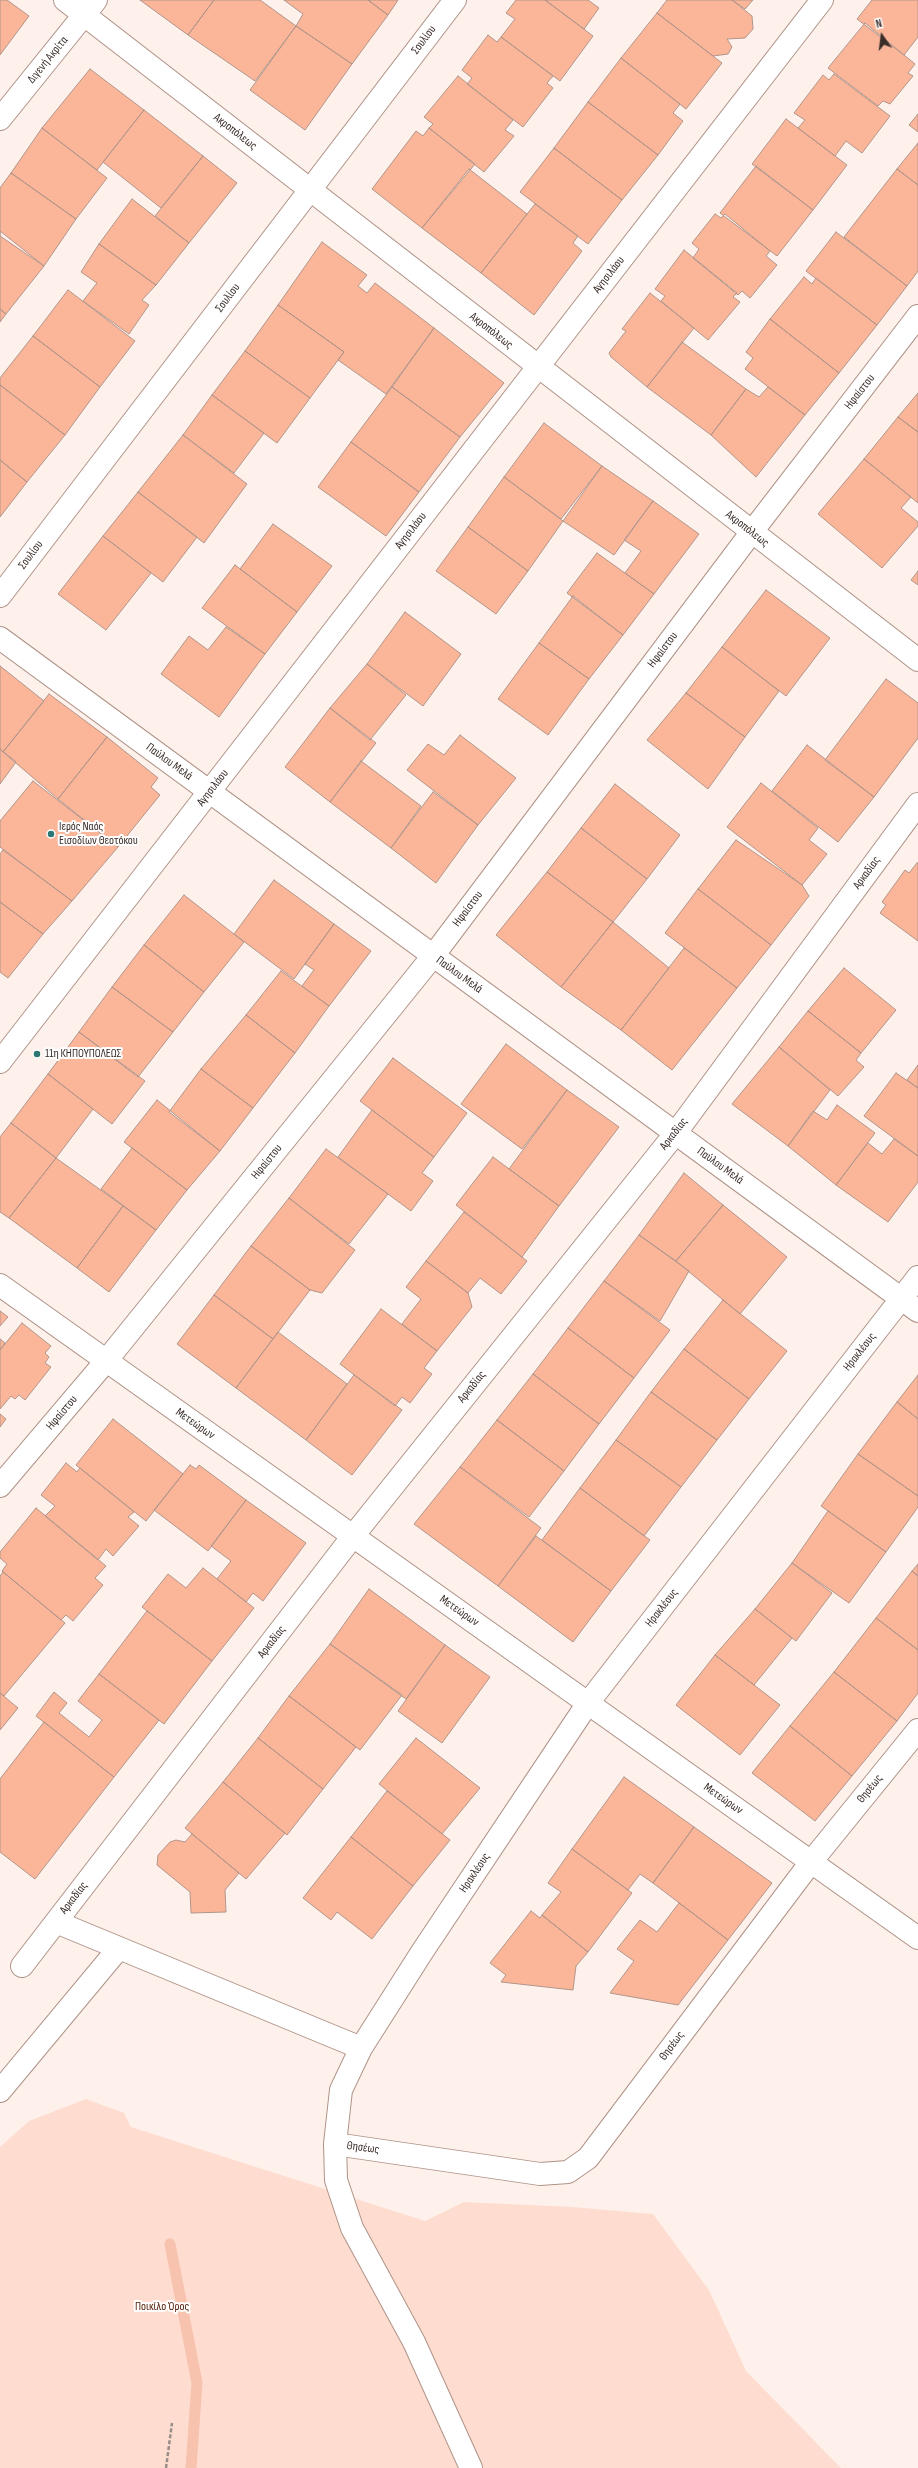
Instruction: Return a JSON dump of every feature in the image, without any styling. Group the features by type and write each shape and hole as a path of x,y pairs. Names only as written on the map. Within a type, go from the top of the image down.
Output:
{"street":[{"name":"Ακροπόλεως","path":"65,0 90,8 310,190 751,533 918,660"},
{"name":"Σουλίου","path":"0,596 455,0"},
{"name":"Αγησιλάου","path":"0,1062 822,0"},
{"name":"Διγενή Ακρίτα","path":"0,119 90,8"},
{"name":"Ηφαίστου","path":"0,1486 106,1361 433,956 751,533 918,316"},
{"name":"Παύλου Μελά","path":"0,638 910,1305"},
{"name":"Αρκαδίας","path":"22,1966 353,1536 675,1134 918,804"},
{"name":"Ηρακλέους","path":"471,2468 414,2342 352,2228 336,2180 335,2144 341,2090 361,2048 422,1952 588,1703 910,1305 918,1277"},
{"name":"Μετεώρων","path":"0,1285 918,1938"},
{"name":"Θησέως","path":"335,2144 540,2174 568,2172 588,2158 811,1862 918,1730"},
{"path":"56,1922 361,2048"},
{"path":"0,2091 119,1948"}],"path":[{"path":"166,2468 172,2423"}],"green space":[{"name":"Ποικίλο Όρος","path":"86,2099 124,2113 131,2127 425,2221 464,2202 572,2207 653,2214 709,2290 746,2371 841,2468 0,2468 0,2147 29,2121"}],"building":[{"path":"0,0 7,0 29,16 0,55"},
{"path":"140,0 214,0 188,35"},
{"path":"214,0 260,0 296,26 255,81 188,35"},
{"path":"284,0 368,0 388,15 352,64 296,26 303,14"},
{"path":"368,0 398,0 388,15"},
{"path":"516,0 545,0 593,36 560,81 501,37 515,19 506,13"},
{"path":"545,0 588,0 599,8 584,29"},
{"path":"667,0 732,0 752,16 753,29 745,38 727,39 732,47 728,54 713,56 657,13"},
{"path":"732,0 753,0 745,9"},
{"path":"872,0 918,0 918,37 904,55 857,19"},
{"path":"657,13 722,63 686,109 621,58"},
{"path":"865,23 915,64 908,73 913,76 890,104 883,101 878,106 828,68"},
{"path":"296,26 352,64 305,130 250,90"},
{"path":"488,35 497,42 501,37 553,76 547,83 553,88 523,127 467,84 472,78 462,70"},
{"path":"621,58 680,104 673,113 683,121 658,155 588,102"},
{"path":"90,69 144,110 97,170 42,128"},
{"path":"834,74 890,116 862,153 846,141 835,156 798,128 805,120 794,113 823,75 829,80"},
{"path":"458,76 513,120 505,130 514,136 484,172 429,128 433,124 424,117"},
{"path":"588,102 658,155 622,200 554,148"},
{"path":"144,110 203,156 161,208 103,162"},
{"path":"918,114 918,132 909,125"},
{"path":"786,119 847,165 813,210 752,164"},
{"path":"42,128 107,178 76,219 11,173"},
{"path":"429,128 475,164 422,228 372,189 416,131 423,136"},
{"path":"918,143 918,185 897,169"},
{"path":"554,148 622,200 588,244 520,192"},
{"path":"203,156 237,183 189,243 155,216"},
{"path":"756,166 813,210 777,256 720,213"},
{"path":"469,169 527,214 481,273 422,228"},
{"path":"897,169 918,185 918,271 907,286 844,237"},
{"path":"11,173 76,219 44,266 0,236 0,188"},
{"path":"132,199 189,243 156,285 99,244"},
{"path":"535,204 578,236 573,243 582,251 534,315 481,273"},
{"path":"715,214 721,218 725,214 770,251 766,256 777,265 750,298 742,291 738,295 693,258 699,249 692,243"},
{"path":"0,231 44,266 6,314 0,309"},
{"path":"836,232 907,286 877,325 806,271"},
{"path":"322,242 367,275 358,286 367,293 375,283 434,328 386,394 338,360 344,352 278,305"},
{"path":"99,244 156,285 142,300 149,305 129,334 83,301 97,283 81,272"},
{"path":"684,250 737,293 733,297 740,302 708,340 661,301 665,296 655,289"},
{"path":"804,277 812,284 816,278 877,325 839,373 770,319"},
{"path":"68,290 135,341 100,387 33,336"},
{"path":"650,293 694,328 647,387 611,357 609,353 626,331 622,329"},
{"path":"278,305 344,352 310,398 245,351"},
{"path":"0,309 6,314 0,322"},
{"path":"770,319 839,373 805,415 745,369 753,358 746,352"},
{"path":"434,328 504,383 460,437 392,387"},
{"path":"33,336 100,387 65,435 0,385 0,378"},
{"path":"682,342 746,389 711,435 647,387"},
{"path":"245,351 310,398 277,443 212,395"},
{"path":"0,385 65,435 27,482 0,460"},
{"path":"392,387 460,437 419,492 351,442"},
{"path":"768,387 805,415 756,477 711,435 746,389 759,397"},
{"path":"918,393 918,432 898,417"},
{"path":"212,395 264,433 234,473 183,435"},
{"path":"898,417 918,432 918,503 864,459"},
{"path":"544,423 602,466 561,519 504,477"},
{"path":"183,435 247,484 204,543 138,492"},
{"path":"351,442 419,492 386,536 318,487"},
{"path":"864,459 911,497 901,508 918,522 918,526 882,568 818,514"},
{"path":"0,460 27,482 0,517"},
{"path":"602,466 653,501 614,555 563,521"},
{"path":"504,477 563,521 528,571 468,527"},
{"path":"138,492 197,537 163,582 103,536"},
{"path":"653,501 699,534 654,594 625,573 641,551 624,540"},
{"path":"273,524 332,566 297,612 240,569"},
{"path":"468,527 528,571 496,614 436,571"},
{"path":"103,536 151,573 106,630 58,594"},
{"path":"597,553 654,594 623,635 567,593"},
{"path":"235,565 297,612 265,654 202,608"},
{"path":"918,571 918,585 911,580"},
{"path":"766,590 830,638 786,696 722,647"},
{"path":"573,596 623,635 589,679 539,643"},
{"path":"405,612 461,654 423,706 367,664"},
{"path":"226,627 265,654 219,717 161,674 189,636 208,650"},
{"path":"539,643 589,679 548,735 498,699"},
{"path":"722,647 779,691 745,737 686,693"},
{"path":"367,664 406,695 370,740 330,708"},
{"path":"0,666 44,701 3,752 0,749"},
{"path":"886,679 918,703 918,738 874,797 825,760"},
{"path":"686,693 745,737 708,789 647,740"},
{"path":"49,694 107,737 58,799 3,752"},
{"path":"330,708 376,743 330,802 285,767"},
{"path":"460,735 516,778 478,825 407,770 428,744 444,755"},
{"path":"107,737 158,778 151,787 160,795 118,847 58,799"},
{"path":"807,745 874,797 838,842 772,791"},
{"path":"0,749 16,762 0,784"},
{"path":"361,761 421,806 391,848 330,802"},
{"name":"Ιερός Ναός Εισοδίων Θεοτόκου","path":"33,781 118,847 72,901 0,847 0,821"},
{"path":"761,783 818,828 809,840 827,854 802,885 727,827"},
{"path":"615,784 680,835 647,879 581,828"},
{"path":"433,792 478,825 436,883 391,848"},
{"path":"581,828 647,879 613,922 547,872"},
{"path":"736,840 802,885 809,896 771,945 698,889"},
{"path":"3,850 72,901 43,934 0,902 0,854"},
{"path":"917,863 918,941 880,913 886,905 882,902 905,870 909,873"},
{"path":"547,872 613,922 561,987 496,935"},
{"path":"274,880 334,924 294,979 234,934"},
{"path":"698,889 771,945 737,988 665,933"},
{"path":"184,895 244,942 204,992 144,945"},
{"path":"0,902 43,934 8,978 0,972"},
{"path":"613,922 669,968 621,1030 561,987"},
{"path":"334,924 371,951 329,1006 302,986 314,970 305,964"},
{"path":"144,945 204,992 173,1032 112,987"},
{"path":"684,948 737,988 672,1070 621,1030"},
{"path":"844,968 896,1010 861,1053 808,1011"},
{"path":"281,971 329,1006 295,1053 246,1015"},
{"path":"112,987 173,1032 138,1077 79,1032"},
{"path":"808,1011 861,1053 856,1060 864,1067 838,1096 779,1047"},
{"path":"246,1015 295,1053 253,1108 201,1069"},
{"path":"79,1032 145,1081 112,1124 48,1074"},
{"path":"506,1044 567,1090 522,1149 461,1104"},
{"path":"779,1047 830,1090 788,1146 732,1104"},
{"path":"393,1058 467,1113 434,1157 360,1101"},
{"path":"918,1065 918,1088 907,1080"},
{"path":"201,1069 253,1108 220,1151 169,1112"},
{"path":"896,1073 918,1088 918,1156 864,1116"},
{"path":"48,1074 93,1109 56,1158 11,1123"},
{"path":"567,1090 619,1127 559,1206 509,1169"},
{"path":"157,1100 220,1151 187,1190 124,1142"},
{"path":"837,1105 875,1133 836,1185 788,1146 813,1111 827,1120"},
{"path":"372,1110 434,1157 422,1173 433,1181 411,1211 338,1157"},
{"path":"11,1123 56,1158 9,1218 0,1212 0,1137"},
{"path":"894,1139 918,1156 918,1182 888,1222 836,1185 868,1143 882,1154"},
{"path":"132,1148 187,1190 156,1230 101,1189"},
{"path":"326,1149 388,1194 349,1244 289,1198"},
{"path":"493,1157 559,1206 522,1257 456,1205"},
{"path":"56,1158 123,1206 77,1268 9,1218"},
{"path":"684,1173 723,1205 676,1261 639,1235"},
{"path":"289,1198 355,1250 322,1293 310,1290 251,1246"},
{"path":"723,1205 787,1257 740,1314 676,1261"},
{"path":"123,1206 156,1230 109,1292 77,1268"},
{"path":"464,1212 527,1261 501,1294 480,1278 468,1293 426,1261"},
{"path":"639,1235 689,1271 660,1321 604,1281"},
{"path":"251,1246 310,1290 273,1339 214,1295"},
{"path":"426,1261 468,1293 472,1307 437,1351 402,1324 421,1299 406,1287"},
{"path":"604,1281 670,1330 634,1378 568,1328"},
{"path":"214,1295 273,1339 236,1388 177,1344"},
{"path":"723,1300 787,1351 749,1399 684,1349"},
{"path":"381,1309 437,1351 424,1368 432,1374 410,1403 402,1397 395,1406 340,1364"},
{"path":"0,1311 8,1317 0,1326"},
{"path":"22,1323 51,1346 45,1353 49,1357 45,1363 51,1367 25,1400 19,1395 15,1399 11,1396 0,1409 0,1350"},
{"path":"568,1328 634,1378 599,1424 533,1374"},
{"path":"278,1332 347,1384 306,1440 236,1388"},
{"path":"0,1339 5,1343 0,1350"},
{"path":"684,1349 749,1399 717,1440 651,1392"},
{"path":"533,1374 599,1424 564,1471 497,1420"},
{"path":"354,1375 402,1410 352,1475 306,1440"},
{"path":"918,1375 918,1419 897,1402"},
{"path":"651,1392 717,1440 681,1487 616,1440"},
{"path":"897,1402 918,1419 918,1496 858,1454"},
{"path":"0,1414 6,1419 0,1427"},
{"path":"113,1419 183,1474 146,1521 76,1465"},
{"path":"497,1420 564,1471 529,1517 460,1467"},
{"path":"616,1440 681,1487 644,1536 580,1488"},
{"path":"858,1454 918,1496 918,1507 886,1552 821,1506"},
{"path":"66,1463 77,1472 80,1468 134,1512 128,1517 139,1526 113,1556 106,1549 98,1560 45,1516 55,1506 41,1495"},
{"path":"190,1465 196,1469 199,1465 246,1500 208,1551 154,1510"},
{"path":"460,1467 541,1528 498,1586 414,1524"},
{"path":"580,1488 650,1540 611,1591 542,1540"},
{"path":"246,1500 306,1543 263,1601 253,1593 246,1602 217,1579 231,1561 211,1546"},
{"path":"36,1508 106,1566 95,1578 103,1585 73,1621 66,1615 61,1620 2,1571 7,1564 0,1558 0,1552"},
{"path":"828,1511 886,1552 849,1603 792,1563"},
{"path":"536,1536 611,1591 573,1642 498,1586"},
{"path":"792,1563 832,1593 796,1641 755,1609"},
{"path":"918,1564 918,1576 912,1571"},
{"path":"203,1568 254,1608 212,1661 142,1607 168,1574 186,1588"},
{"path":"912,1571 918,1576 918,1650 876,1618"},
{"path":"3,1572 65,1623 4,1696 0,1693 0,1576"},
{"path":"369,1589 445,1645 406,1699 330,1644"},
{"path":"755,1609 792,1638 754,1685 715,1655"},
{"path":"147,1611 212,1661 164,1724 99,1674"},
{"path":"876,1618 918,1650 918,1693 897,1721 834,1672"},
{"path":"330,1644 402,1695 360,1750 289,1696"},
{"path":"445,1645 490,1677 442,1743 398,1711"},
{"path":"715,1655 780,1705 740,1755 676,1705"},
{"path":"834,1672 897,1721 852,1776 790,1726"},
{"path":"99,1674 159,1720 114,1777 36,1716 54,1692 67,1703 59,1713 89,1737 102,1720 78,1701"},
{"path":"0,1693 18,1708 0,1730"},
{"path":"289,1696 356,1747 323,1789 258,1738"},
{"path":"44,1722 114,1777 35,1879 0,1852 0,1779"},
{"path":"790,1726 852,1776 815,1821 752,1773"},
{"path":"258,1738 323,1789 287,1835 223,1782"},
{"path":"416,1738 480,1788 442,1834 379,1784"},
{"path":"624,1777 694,1827 653,1883 640,1874 628,1890 572,1849"},
{"path":"223,1782 285,1833 246,1879 185,1828"},
{"path":"387,1791 450,1840 413,1886 351,1837"},
{"path":"694,1827 772,1883 728,1940 653,1883"},
{"path":"192,1834 239,1873 225,1890 226,1912 191,1913 190,1892 157,1865 158,1855 170,1842 176,1840 185,1842"},
{"path":"351,1837 413,1886 372,1939 337,1912 331,1920 303,1898"},
{"path":"572,1849 632,1893 588,1952 542,1915 561,1892 548,1883"},
{"path":"679,1903 728,1940 678,2005 610,1993 634,1961 617,1949 640,1920 657,1932"},
{"path":"531,1911 540,1918 542,1915 588,1952 576,1966 573,1990 501,1982 506,1975 490,1963"}],"waterway":[{"path":"170,2244 197,2383 191,2468"}],"place":[{"name":"Ιερός Ναός Εισοδίων Θεοτόκου","path":"51,834"},
{"name":"11η ΚΗΠΟΥΠΟΛΕΩΣ","path":"37,1054"}]}
